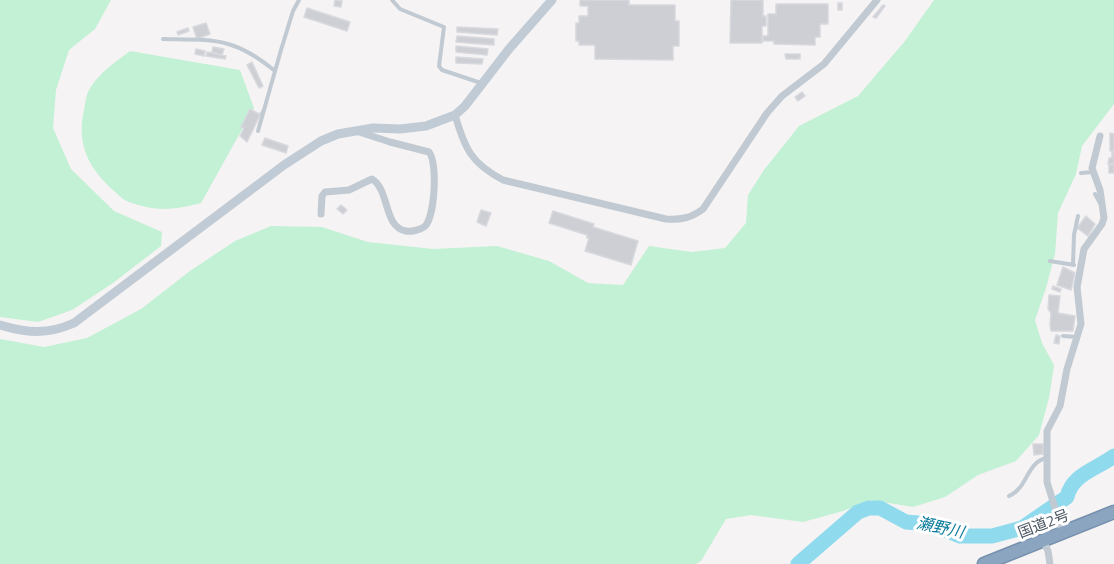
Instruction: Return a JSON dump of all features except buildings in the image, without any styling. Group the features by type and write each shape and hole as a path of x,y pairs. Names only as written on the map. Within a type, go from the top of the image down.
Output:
{"highway":[{"name":"国道2号","path":"984,564 1044,542 1114,512"}],"street":[{"path":"0,325 38,332 58,330 74,323 284,165 321,141 353,130 426,126 455,115 465,106 552,0"},
{"path":"455,115 461,134 476,163 503,180 666,219 676,220 694,216 703,209 767,113 782,96 824,64 877,0"},
{"path":"321,214 322,196 325,192 349,190 372,179 382,189 395,225 404,231 414,231 424,227 429,220 433,156 429,152 381,140 353,130"},
{"path":"1063,534 1048,489 1047,431 1059,406 1067,369 1081,324 1077,265 1084,249 1102,224 1100,190 1093,172 1100,136"},
{"path":"1044,542 1050,564"}],"lane":[{"path":"258,131 293,11 299,0"},
{"path":"392,0 400,9 444,27 440,66 442,70 482,83"},
{"path":"164,39 210,39 239,46 275,71"},
{"path":"1080,173 1093,172"},
{"path":"1095,194 1102,206"},
{"path":"1050,261 1077,265 1074,235 1078,216"},
{"path":"1064,336 1078,337"},
{"path":"1010,495 1019,491 1034,463 1046,458"}],"green space":[{"path":"0,0 111,0 95,29 69,50 56,90 53,128 71,169 114,211 162,232 161,246 113,283 72,310 38,322 0,317"},
{"path":"934,0 1114,0 1114,104 1082,146 1076,174 1058,213 1055,254 1035,320 1042,343 1054,365 1049,398 1039,435 1016,461 978,475 945,497 913,507 871,500 843,511 803,522 751,515 726,519 701,561 696,564 0,564 0,339 44,347 87,338 141,309 190,271 235,241 271,226 322,227 368,242 433,249 497,246 549,261 588,283 623,285 649,246 692,252 725,248 746,223 748,195 764,170 799,126 858,96 905,41"},
{"path":"130,51 240,70 254,108 201,203 165,209 127,201 105,183 91,165 83,145 82,134 88,92 101,74"}],"waterway":[{"name":"瀬野川","path":"798,564 858,512 869,508 880,508 906,522 931,524 960,536 992,536 1022,528 1067,497 1070,489 1080,477 1114,456"}]}
